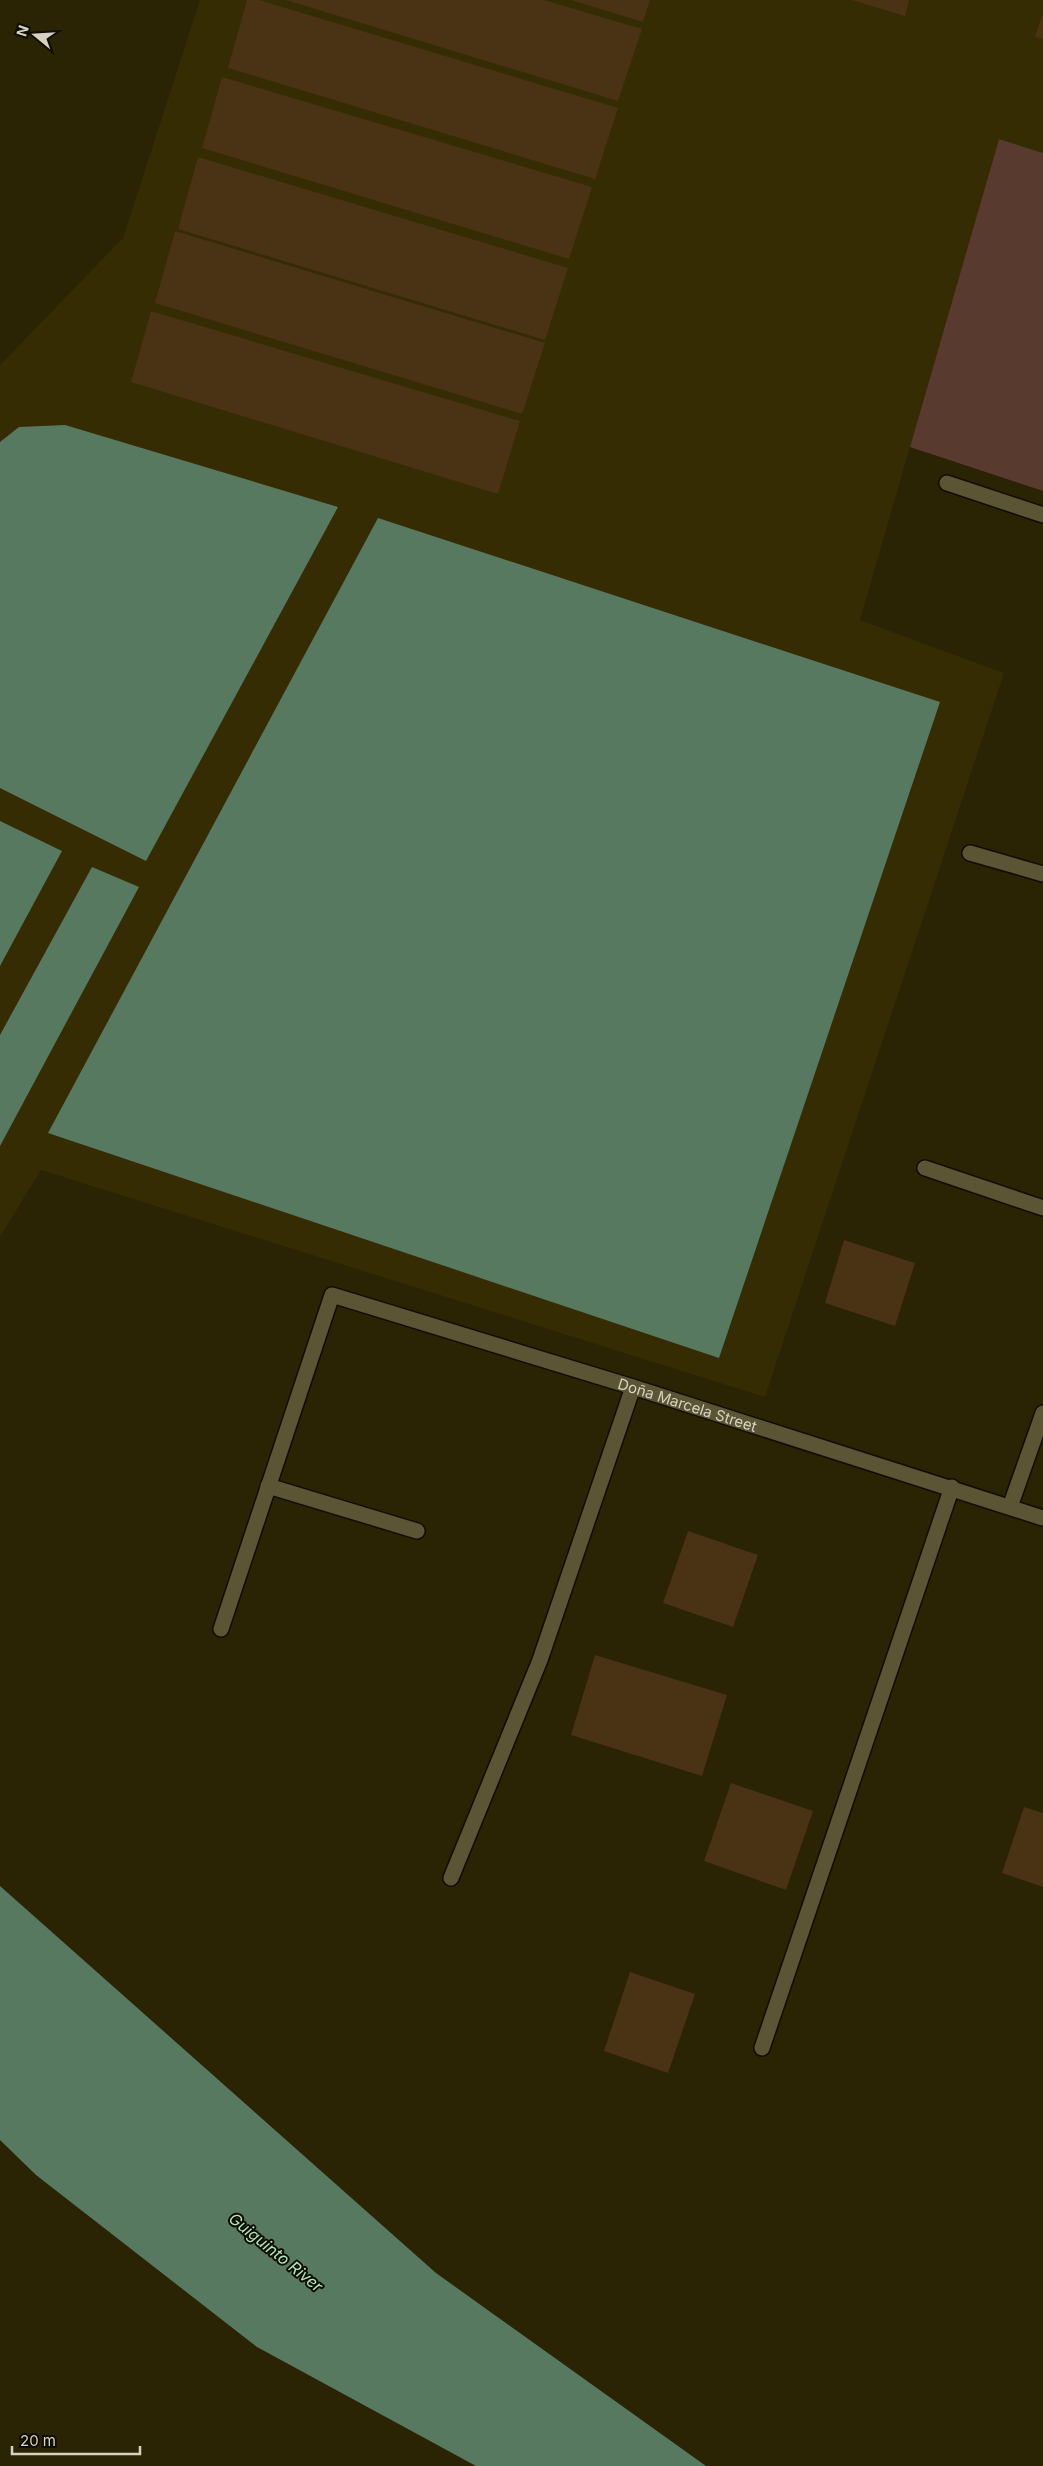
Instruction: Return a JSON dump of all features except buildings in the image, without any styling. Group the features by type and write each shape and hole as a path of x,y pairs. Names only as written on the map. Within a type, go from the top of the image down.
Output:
{"street":[{"path":"947,483 1043,515"},
{"path":"970,853 1043,874"},
{"path":"925,1168 1043,1208"},
{"name":"Doña Marcela Street","path":"268,1486 332,1295 952,1487 1043,1518"},
{"path":"451,1878 540,1660 633,1387"},
{"path":"1010,1507 1043,1412"},
{"path":"221,1629 268,1486 417,1531"},
{"path":"762,2048 952,1487"}],"shaded area":[{"path":"200,0 1043,0 1043,153 999,139 860,620 1004,673 765,1397 41,1170 0,1237 0,365 123,238"},
{"path":"999,139 1043,153 1043,491 910,447"}],"water":[{"path":"65,425 338,507 146,861 0,788 0,442 19,427"},
{"path":"378,518 940,702 719,1358 48,1133"},
{"path":"0,821 62,851 0,966"},
{"path":"92,867 139,887 0,1146 0,1035"},
{"name":"Guiguinto River","path":"0,1886 436,2273 706,2466 476,2466 257,2347 36,2175 0,2140"}]}
